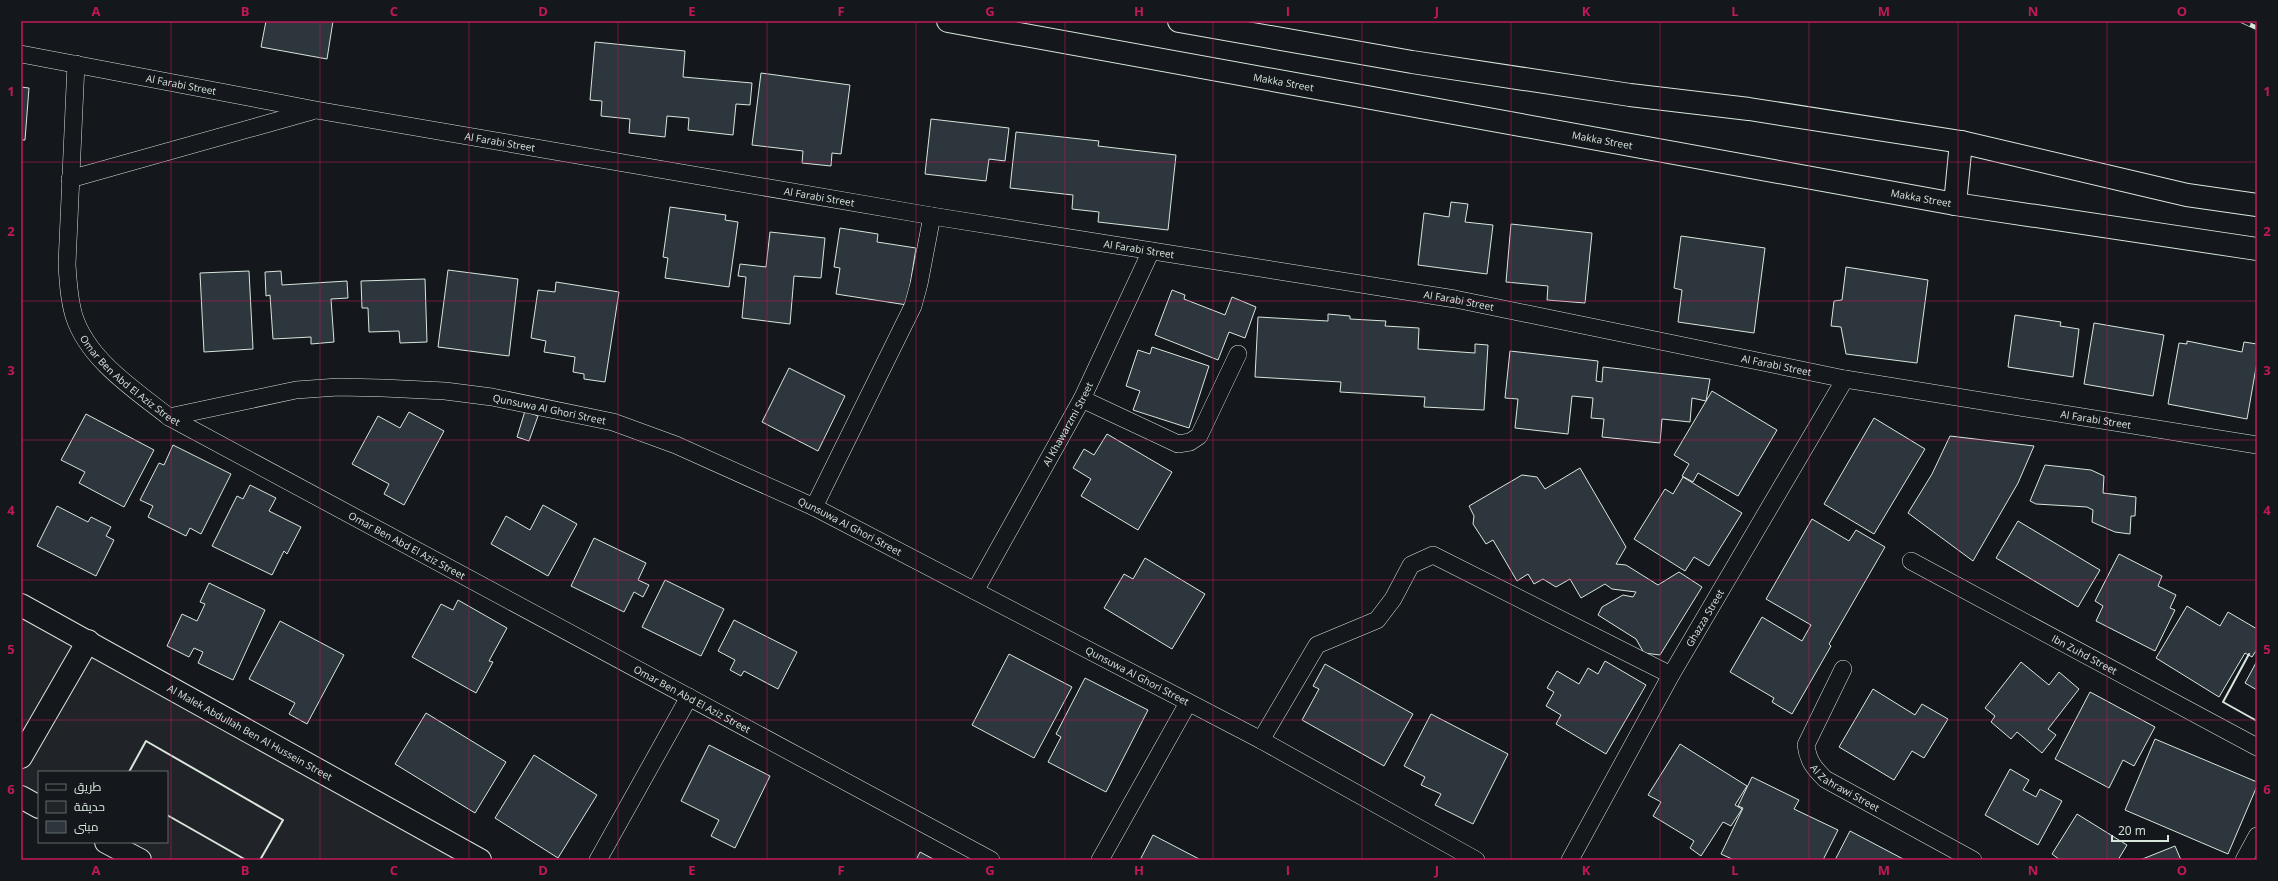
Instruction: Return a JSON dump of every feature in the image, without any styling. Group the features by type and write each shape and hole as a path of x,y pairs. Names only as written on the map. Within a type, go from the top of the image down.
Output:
{"main road":[{"name":"Makka Street","path":"948,21 1955,204 2257,249"},
{"path":"1179,21 1412,62 1630,95 1749,109 1961,142 2187,195 2257,204"},
{"path":"1955,204 1961,142"},
{"name":"Al Malek Abdullah Ben Al Hussein Street","path":"21,605 480,860"},
{"path":"21,757 88,641"},
{"path":"21,797 38,806"},
{"path":"108,843 140,860"}],"street":[{"name":"Al Farabi Street","path":"21,54 316,110 932,216 1455,299 1845,379 2257,445"},
{"name":"Omar Ben Abd El Aziz Street","path":"76,64 67,264 69,294 75,317 86,340 103,362 169,417 991,860"},
{"path":"70,179 316,110"},
{"path":"814,507 913,306 919,284 932,216"},
{"name":"Al Khawarzmi Street","path":"975,591 1082,399 1151,251"},
{"path":"1082,399 1178,444 1190,442 1199,436 1238,354"},
{"name":"Ghazza Street","path":"1570,860 1671,675 1845,379"},
{"name":"Qunsuwa Al Ghori Street","path":"169,417 296,390 338,387 445,391 492,397 612,422 676,445 814,507 1261,740 1476,860"},
{"path":"1261,740 1317,645 1377,620 1394,599 1411,565 1433,554 1671,675"},
{"name":"Ibn Zuhd Street","path":"1911,561 2257,747"},
{"name":"Al Zahrawi Street","path":"1844,669 1806,745 1808,758 1814,768 1825,779 1973,860"},
{"path":"598,860 689,697"},
{"path":"1100,860 1188,703"},
{"path":"2244,860 2257,836"}],"green space":[{"path":"21,616 470,860 136,860 105,843 168,843 168,771 38,771 38,806 21,797"}],"building":[{"path":"266,21 333,21 327,59 261,47"},
{"path":"595,42 685,51 683,77 752,83 750,105 736,104 733,135 688,130 689,118 667,116 665,137 629,133 630,119 601,116 602,101 590,100"},
{"path":"761,73 850,85 841,154 832,153 831,166 802,163 803,151 752,145"},
{"path":"21,87 29,88 25,140 21,140"},
{"path":"931,119 1009,128 1005,161 989,159 986,181 925,174"},
{"path":"1016,132 1099,141 1098,146 1176,155 1168,230 1098,222 1099,212 1072,209 1073,195 1010,188"},
{"path":"1451,202 1468,204 1465,222 1493,225 1487,274 1418,265 1424,213 1449,217"},
{"path":"670,207 726,215 725,220 738,222 729,287 665,278 668,258 663,257"},
{"path":"1511,224 1592,233 1585,303 1547,300 1548,286 1506,282"},
{"path":"840,228 878,234 877,242 916,248 907,305 836,294 840,268 834,267"},
{"path":"770,232 825,238 821,278 794,276 790,324 742,318 746,277 738,276 740,264 766,267"},
{"path":"1681,236 1765,248 1754,333 1678,322 1682,290 1674,288"},
{"path":"1846,267 1928,280 1917,363 1846,354 1841,327 1831,326 1834,301 1842,300"},
{"path":"448,270 518,279 509,356 438,347"},
{"path":"249,271 253,349 204,352 200,273"},
{"path":"281,271 282,285 347,281 348,298 331,299 334,342 311,344 311,337 273,339 270,295 266,296 265,272"},
{"path":"425,279 427,342 400,343 399,331 369,332 368,308 362,308 361,281"},
{"path":"556,282 619,292 605,382 584,379 584,374 573,372 575,357 544,352 546,341 531,338 538,290 555,292"},
{"path":"1172,290 1185,295 1184,299 1225,315 1232,297 1256,307 1245,338 1229,332 1218,360 1155,335"},
{"path":"1328,314 1350,316 1350,319 1386,321 1385,326 1419,328 1418,349 1475,353 1475,344 1488,345 1484,410 1424,407 1425,397 1340,392 1341,382 1255,377 1258,317 1328,321"},
{"path":"2015,315 2061,322 2060,326 2079,329 2073,377 2008,367"},
{"path":"2094,323 2164,335 2153,396 2084,384"},
{"path":"2187,341 2242,352 2244,342 2257,344 2257,362 2247,419 2168,404 2179,343 2187,344"},
{"path":"1152,347 1209,366 1189,428 1133,410 1140,391 1126,386 1138,350 1150,354"},
{"path":"1510,351 1598,361 1596,381 1602,382 1603,367 1710,379 1706,401 1692,398 1690,422 1662,419 1660,443 1602,437 1604,419 1591,418 1593,398 1572,396 1568,434 1515,428 1518,399 1505,398"},
{"path":"789,368 845,396 818,451 762,422"},
{"path":"1712,391 1777,430 1738,496 1698,473 1693,482 1682,476 1689,464 1674,455"},
{"path":"525,411 538,416 529,441 517,437"},
{"path":"409,412 444,431 404,505 384,494 389,484 352,464 378,416 400,428"},
{"path":"86,414 154,450 124,507 79,483 85,472 61,460"},
{"path":"1874,418 1925,449 1874,534 1824,504"},
{"path":"1107,434 1172,472 1138,530 1081,496 1091,479 1073,468 1084,449 1094,455"},
{"path":"1950,436 2034,446 2018,483 1973,561 1908,513 1932,474"},
{"path":"173,445 231,474 201,534 190,528 186,536 148,517 153,506 140,500 159,463 164,465"},
{"path":"2045,465 2091,470 2104,476 2103,493 2136,497 2135,516 2131,516 2130,534 2115,532 2092,522 2093,510 2087,507 2036,504 2030,501"},
{"path":"1580,468 1626,547 1616,564 1626,565 1658,585 1679,572 1702,587 1660,655 1644,653 1636,639 1598,615 1602,607 1623,595 1633,597 1636,592 1612,589 1605,584 1581,598 1570,579 1556,587 1543,579 1534,584 1528,574 1517,581 1493,540 1486,544 1473,524 1474,516 1469,506 1522,475 1537,477 1545,489"},
{"path":"1683,477 1742,513 1709,566 1694,557 1685,571 1634,539 1665,489 1673,494"},
{"path":"250,485 276,498 269,511 301,527 287,554 284,551 272,575 212,546 237,496 243,499"},
{"path":"543,505 577,524 548,576 491,544 506,516 530,530"},
{"path":"57,506 88,522 91,517 111,527 106,536 114,540 96,576 37,546"},
{"path":"1812,519 1849,541 1856,530 1885,547 1829,644 1831,646 1792,714 1772,702 1774,698 1730,672 1762,617 1802,641 1811,625 1766,599"},
{"path":"2018,521 2100,570 2078,607 1996,558"},
{"path":"594,538 646,563 638,580 649,585 643,597 634,592 624,612 571,586"},
{"path":"2119,554 2162,576 2158,586 2176,595 2170,608 2175,610 2155,651 2096,621 2103,606 2095,601"},
{"path":"1145,558 1205,594 1172,649 1104,608 1124,574 1133,579"},
{"path":"665,580 724,609 701,656 642,627"},
{"path":"209,583 265,610 233,680 198,663 203,652 194,648 189,657 167,646 182,614 197,621 205,604 200,602"},
{"path":"458,600 507,628 489,661 493,662 476,693 412,657 441,604 453,610"},
{"path":"2187,606 2220,626 2228,612 2257,629 2257,649 2252,657 2245,653 2219,697 2156,658"},
{"path":"734,620 797,652 778,689 744,671 741,676 730,670 735,660 718,651"},
{"path":"280,621 344,655 307,724 289,714 295,703 249,679"},
{"path":"1009,654 1072,687 1034,758 972,725"},
{"path":"1605,661 1646,685 1606,754 1556,724 1561,715 1546,706 1554,692 1547,688 1557,671 1579,684 1588,668 1598,674"},
{"path":"2257,661 2257,690 2245,683"},
{"path":"2021,662 2049,685 2059,672 2079,689 2048,729 2056,735 2042,753 2017,732 2011,739 1991,722 1995,716 1985,708"},
{"path":"1325,664 1413,714 1384,766 1302,720 1319,689 1313,686"},
{"path":"1085,678 1148,710 1106,792 1048,762 1061,737 1056,734"},
{"path":"1873,689 1915,715 1922,704 1948,719 1924,758 1912,751 1894,780 1839,747"},
{"path":"2090,692 2155,727 2134,766 2123,760 2109,788 2055,759"},
{"path":"426,713 506,762 475,813 395,764"},
{"path":"1431,714 1508,754 1473,824 1435,805 1441,794 1421,785 1425,777 1404,766"},
{"path":"2155,739 2257,782 2257,786 2228,854 2125,810"},
{"path":"1680,744 1747,786 1735,805 1742,809 1731,826 1723,822 1701,856 1690,848 1694,841 1653,816 1661,802 1648,795"},
{"path":"709,745 770,776 735,848 711,836 719,820 681,801"},
{"path":"534,755 597,795 558,858 495,818"},
{"path":"2010,769 2029,780 2023,790 2036,797 2040,789 2062,801 2038,845 1985,815"},
{"path":"1752,777 1799,800 1794,809 1838,830 1823,860 1734,860 1721,854 1743,808 1738,806"},
{"path":"2077,814 2127,845 2118,860 2060,860 2052,854"},
{"path":"1850,831 1905,860 1835,860"},
{"path":"1153,835 1201,860 1140,860"},
{"path":"2175,846 2181,860 2140,860"},
{"path":"920,852 935,860 916,860"}],"railway":[{"path":"2242,21 2257,28"}],"wall":[{"path":"2249,654 2223,702 2257,721"},
{"path":"130,771 146,741 283,820 260,860"},
{"path":"168,816 246,860"}]}
